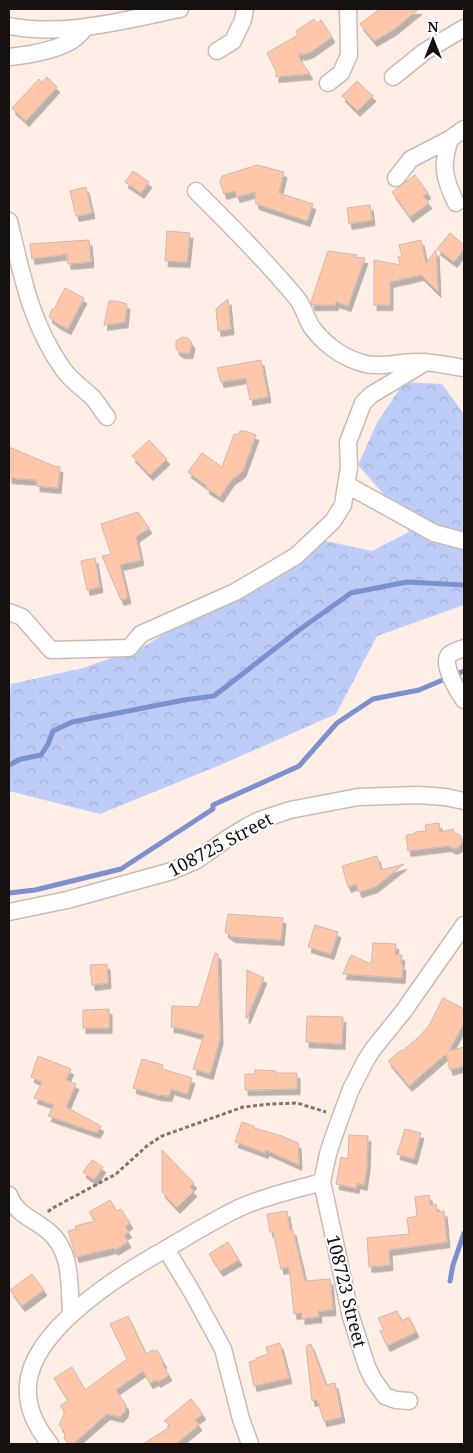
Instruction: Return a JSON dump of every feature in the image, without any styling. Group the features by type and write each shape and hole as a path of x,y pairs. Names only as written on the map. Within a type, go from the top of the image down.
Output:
{"street":[{"path":"9,26 52,30 85,28 180,9"},
{"path":"216,51 233,40 243,20 244,9"},
{"path":"328,83 342,73 349,55 348,9"},
{"path":"9,57 33,54 61,46 72,41 85,28"},
{"path":"394,77 424,52 464,28"},
{"path":"396,178 411,159 450,139 464,129"},
{"path":"450,139 444,171 456,203"},
{"path":"196,191 297,298 315,331 328,345 360,363 379,366 426,362 464,368"},
{"path":"9,221 24,287 43,336 63,369 74,382 94,399 107,417"},
{"path":"9,612 22,617 51,650 129,648 141,634 235,592 296,556 333,521 343,505 349,467 348,442 363,403 371,394 426,362"},
{"path":"346,486 434,533 464,541"},
{"path":"460,694 446,659 448,655 464,648"},
{"name":"108725 Street","path":"9,912 67,900 172,871 198,860 248,826 267,817 290,810 358,797 445,797 464,801"},
{"path":"50,1444 42,1434 29,1402 28,1385 34,1363 42,1346 71,1315 127,1272 214,1220 261,1199 322,1182 328,1154 358,1076 373,1049 394,1023 464,925"},
{"name":"108723 Street","path":"322,1182 351,1317 367,1367 385,1396 396,1400 409,1401"},
{"path":"11,1204 23,1215 40,1225 56,1238 62,1248 69,1275 71,1315"},
{"path":"166,1249 197,1300 223,1349 241,1418 250,1444"}],"path":[{"path":"40,1225 51,1209 116,1174 148,1145 162,1136 243,1107 298,1103 341,1118"}],"green space":[{"path":"404,382 442,384 464,414 464,605 377,636 336,714 225,763 100,814 9,791 9,705 11,684 83,668 143,647 187,620 224,601 271,581 326,541 372,551 409,532 386,497 358,465 377,423"}],"building":[{"path":"380,9 419,9 393,30 374,41 360,24"},
{"path":"314,19 317,23 321,20 332,37 311,52 302,55 299,52 300,56 298,56 310,74 276,77 276,71 267,53 298,35 296,31"},
{"path":"47,77 57,87 26,121 12,108 39,79 42,83"},
{"path":"357,81 373,96 357,111 342,96"},
{"path":"257,165 284,172 279,193 313,204 307,221 256,204 255,192 237,197 235,191 224,194 220,182 222,176"},
{"path":"133,171 149,182 141,193 125,182"},
{"path":"415,175 428,193 423,196 429,203 410,217 392,192"},
{"path":"86,187 92,213 76,216 70,191"},
{"path":"370,205 372,220 349,224 347,208"},
{"path":"167,231 190,233 187,262 165,261"},
{"path":"450,233 464,245 464,249 454,262 437,249"},
{"path":"89,240 91,262 68,264 67,254 32,259 30,244"},
{"path":"421,240 426,263 436,250 438,292 421,275 390,282 390,305 374,305 374,260 400,265 398,257 402,256 399,245"},
{"path":"328,251 365,258 348,306 336,302 335,305 312,305 311,302"},
{"path":"65,288 84,298 68,329 49,317"},
{"path":"228,299 231,329 218,331 216,309"},
{"path":"109,301 127,304 125,322 104,325"},
{"path":"182,337 188,338 192,343 190,353 181,353 176,349 176,341"},
{"path":"261,360 268,397 250,400 246,378 221,382 217,368"},
{"path":"240,431 256,435 243,471 232,479 220,497 206,488 207,486 188,472 202,453 222,467 234,434 238,435"},
{"path":"149,440 167,459 150,475 132,456"},
{"path":"9,447 60,467 58,488 37,486 37,480 9,478"},
{"path":"138,512 149,528 136,537 141,560 120,565 128,598 121,600 102,556 111,554 101,524"},
{"path":"95,558 100,587 87,590 81,561"},
{"path":"439,823 440,832 453,829 454,833 460,835 463,841 460,846 454,849 448,846 408,851 406,835 426,831 425,825"},
{"path":"377,856 381,870 404,864 375,887 359,892 356,884 348,887 342,866"},
{"path":"228,914 283,918 281,940 232,937 225,932"},
{"path":"315,925 338,932 331,954 308,947"},
{"path":"373,943 396,944 395,955 402,955 402,978 343,974 351,955 371,964"},
{"path":"215,953 218,954 220,1039 210,1074 193,1069 204,1035 171,1027 172,1006 199,1007"},
{"path":"107,964 108,983 92,985 90,965"},
{"path":"247,970 264,978 246,1018"},
{"path":"443,998 464,1009 464,1023 449,1051 464,1047 464,1066 450,1070 446,1054 409,1086 388,1061 419,1037 430,1024"},
{"path":"109,1009 109,1028 83,1028 83,1010"},
{"path":"307,1016 343,1017 342,1044 306,1042"},
{"path":"38,1056 71,1069 66,1080 76,1084 66,1107 101,1126 97,1133 48,1116 54,1105 34,1098 42,1082 31,1077"},
{"path":"142,1059 163,1065 162,1069 192,1078 187,1094 171,1089 169,1096 158,1095 133,1088"},
{"path":"255,1070 297,1073 297,1089 245,1090 245,1074 255,1074"},
{"path":"242,1122 298,1143 299,1165 266,1150 265,1153 235,1142"},
{"path":"405,1129 421,1133 414,1159 397,1154"},
{"path":"349,1135 368,1136 364,1185 357,1183 356,1188 336,1184 341,1157 348,1159"},
{"path":"162,1150 194,1183 190,1187 194,1191 177,1208 162,1192"},
{"path":"92,1160 103,1167 94,1180 83,1172"},
{"path":"429,1195 430,1205 436,1204 437,1212 444,1211 447,1242 389,1250 390,1265 369,1267 367,1238 409,1234 407,1218 417,1216 415,1197"},
{"path":"110,1200 117,1211 121,1209 130,1223 125,1227 129,1232 124,1235 128,1242 115,1250 114,1248 76,1257 68,1231 76,1229 75,1226 95,1221 89,1212"},
{"path":"287,1211 290,1231 293,1230 305,1281 330,1279 333,1310 318,1311 319,1317 302,1319 302,1313 294,1314 289,1267 281,1269 273,1232 270,1232 267,1214"},
{"path":"228,1242 239,1260 220,1271 209,1254"},
{"path":"32,1274 44,1290 22,1306 10,1290"},
{"path":"397,1311 402,1321 409,1317 416,1332 387,1346 380,1331 384,1330 378,1318"},
{"path":"128,1316 146,1354 157,1350 164,1363 162,1364 169,1375 158,1382 156,1380 150,1383 143,1371 116,1390 126,1405 125,1412 120,1417 107,1414 73,1444 70,1444 64,1439 65,1432 59,1425 65,1412 60,1406 68,1400 54,1378 72,1367 85,1390 127,1359 110,1324"},
{"path":"280,1343 289,1378 254,1386 249,1362 268,1354 266,1347"},
{"path":"311,1344 326,1385 335,1383 342,1417 324,1421 317,1400 312,1401 306,1346"},
{"path":"191,1399 203,1414 195,1420 199,1425 176,1444 143,1444 170,1427 164,1421"}],"waterway":[{"path":"9,765 21,759 41,755 53,731 72,722 214,696 299,630 351,593 407,582 464,585"},
{"path":"9,893 35,890 121,869 213,809 213,805 299,766 337,723 373,699 419,690 464,671"},
{"path":"450,1281 453,1265 464,1233"}]}
